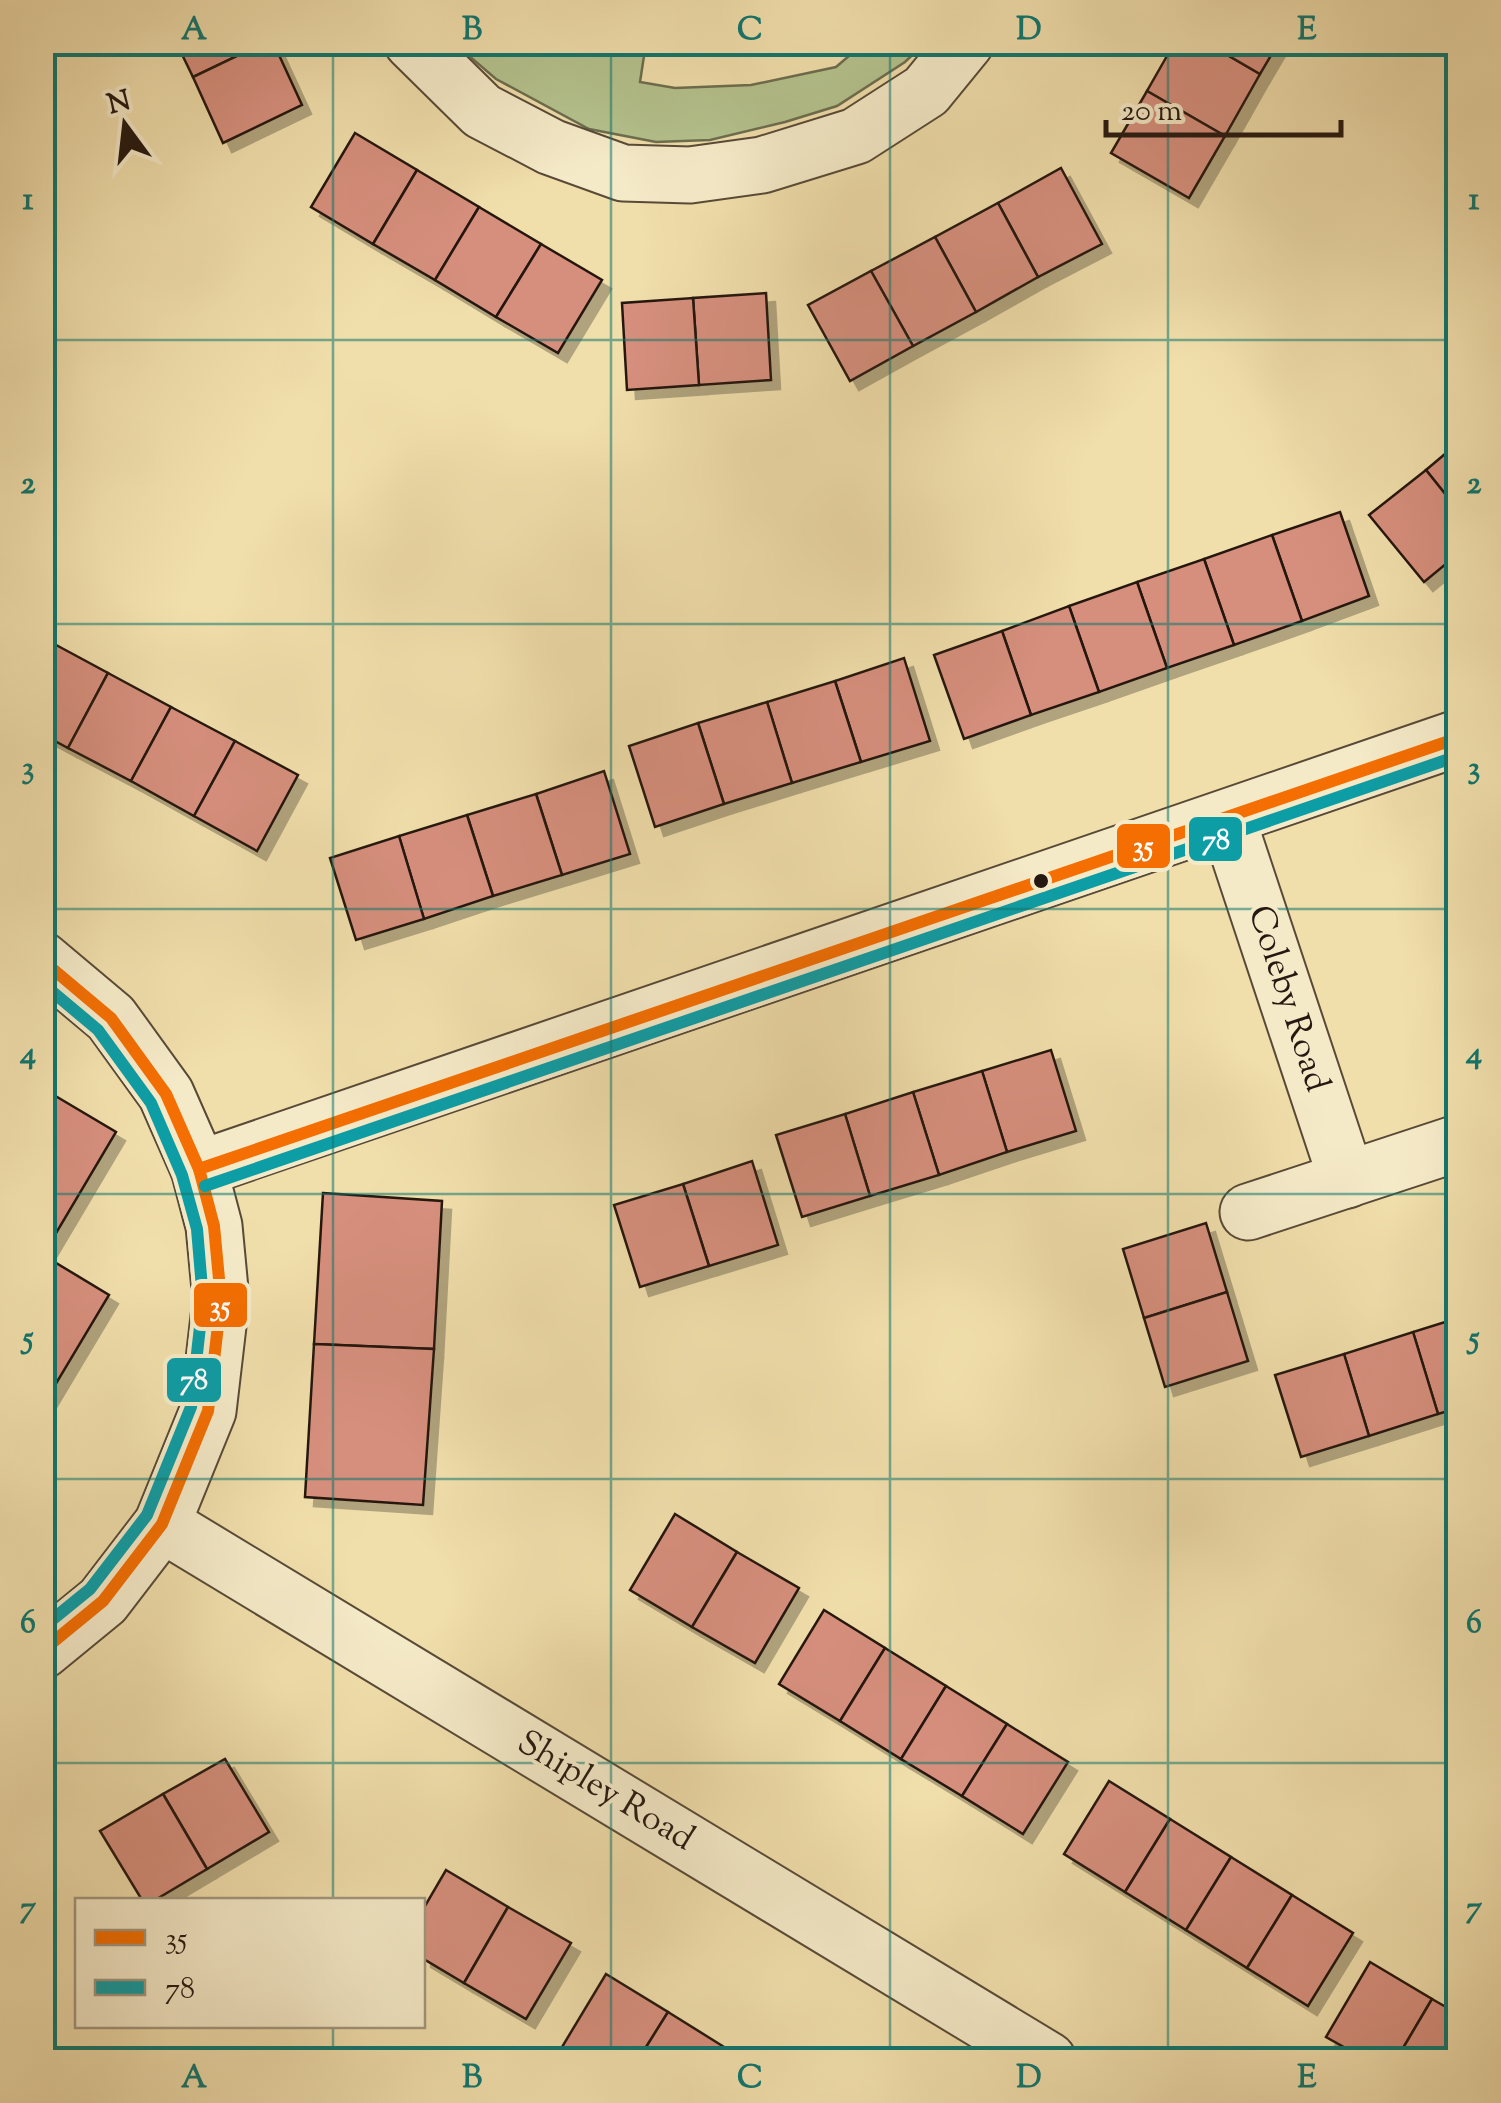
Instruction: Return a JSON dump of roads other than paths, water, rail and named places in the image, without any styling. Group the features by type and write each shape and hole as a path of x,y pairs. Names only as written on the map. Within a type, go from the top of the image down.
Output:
{"street":[{"path":"412,42 482,112 551,147 623,172 690,175 762,165 856,136 926,92 966,42"},
{"path":"199,1169 1458,738"},
{"name":"Coleby Road","path":"1227,818 1346,1180"},
{"path":"42,960 111,1018 166,1094 199,1169 214,1226 221,1300 208,1412 162,1524 102,1601 42,1651"},
{"path":"1248,1212 1458,1143"},
{"name":"Shipley Road","path":"162,1524 1048,2060"}]}
